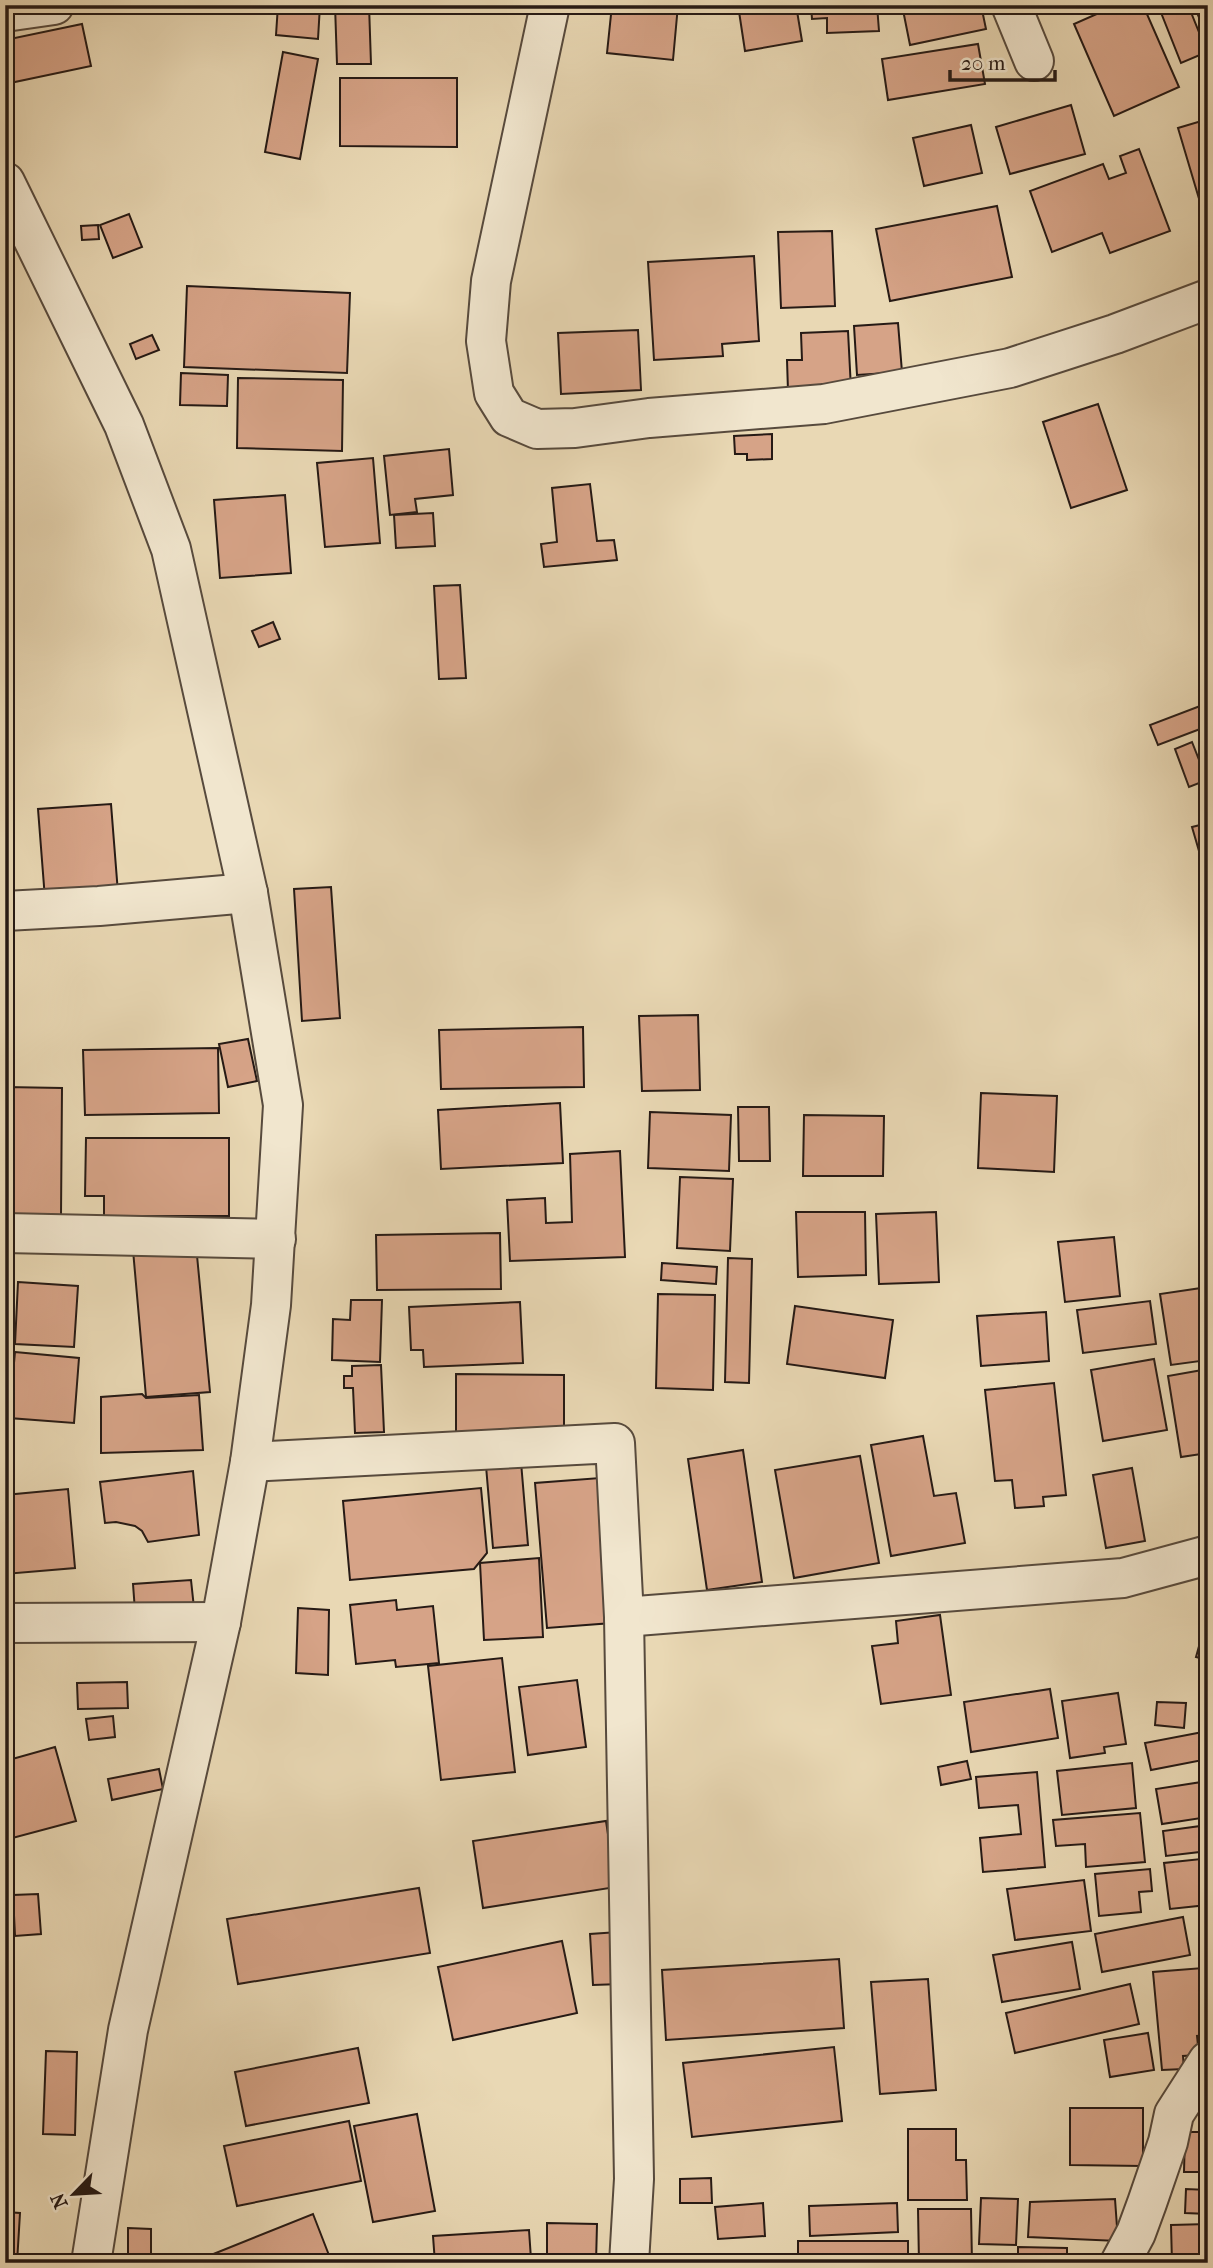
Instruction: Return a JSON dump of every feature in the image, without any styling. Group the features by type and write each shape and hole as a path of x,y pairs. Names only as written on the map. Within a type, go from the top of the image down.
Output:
{"street":[{"path":"5,12 54,5"},
{"path":"550,5 491,281 486,341 494,393 509,417 537,429 575,428 649,418 824,404 1010,368 1115,334 1208,299"},
{"path":"1011,5 1034,61"},
{"path":"6,184 124,425 171,549 248,893 284,1105 271,1305 250,1462 221,1622 128,2030 91,2263"},
{"path":"5,911 248,893"},
{"path":"5,1233 276,1239"},
{"path":"250,1462 615,1443 624,1617 634,2179 629,2263"},
{"path":"624,1617 1123,1578 1208,1555"},
{"path":"5,1623 221,1622"},
{"path":"1120,2263 1136,2233 1147,2203 1168,2142 1174,2114 1208,2061"}],"building":[{"path":"278,5 320,5 318,39 276,35"},
{"path":"335,5 369,5 371,64 337,64"},
{"path":"612,5 678,5 673,60 607,53"},
{"path":"738,5 796,5 802,41 745,51"},
{"path":"811,5 877,5 879,31 827,33 827,18 812,19"},
{"path":"902,5 981,5 986,29 910,45"},
{"path":"1117,5 1143,5 1179,87 1114,116 1074,24"},
{"path":"1158,5 1188,5 1207,52 1181,63"},
{"path":"1194,5 1208,5 1208,40"},
{"path":"82,24 91,66 10,83 5,62 5,40"},
{"path":"978,44 985,84 888,100 882,59"},
{"path":"283,52 318,59 300,159 265,152"},
{"path":"340,78 457,78 457,147 340,146"},
{"path":"1071,105 1085,154 1010,174 996,127"},
{"path":"1208,119 1208,229 1178,128"},
{"path":"971,125 982,173 924,186 913,138"},
{"path":"1139,149 1170,231 1110,253 1102,233 1052,252 1030,191 1103,164 1109,179 1126,173 1120,156"},
{"path":"997,206 1012,277 890,301 876,229"},
{"path":"129,214 142,247 113,258 100,225"},
{"path":"98,225 99,239 82,240 81,226"},
{"path":"832,231 835,306 781,308 778,232"},
{"path":"754,256 759,341 722,344 723,356 654,360 648,262"},
{"path":"187,286 350,293 347,373 184,367"},
{"path":"898,323 902,372 857,375 854,326"},
{"path":"638,330 641,390 561,394 558,333"},
{"path":"848,331 851,389 788,391 787,360 802,360 801,333"},
{"path":"152,335 159,350 136,359 130,344"},
{"path":"181,373 228,375 227,406 180,405"},
{"path":"238,378 343,380 342,451 237,448"},
{"path":"1098,404 1127,490 1071,508 1043,422"},
{"path":"772,434 772,459 747,460 747,454 735,454 734,436"},
{"path":"449,449 453,495 415,499 417,512 390,515 384,456"},
{"path":"373,458 380,543 325,547 317,463"},
{"path":"590,484 597,541 614,540 617,560 544,567 541,544 557,542 552,488"},
{"path":"285,495 291,573 220,578 214,500"},
{"path":"433,513 435,546 396,548 394,515"},
{"path":"460,585 466,678 439,679 434,586"},
{"path":"273,622 280,639 259,647 252,631"},
{"path":"1208,703 1208,726 1158,745 1150,725"},
{"path":"1192,742 1207,780 1189,787 1175,749"},
{"path":"111,804 118,893 45,899 38,809"},
{"path":"1208,823 1208,875 1206,875 1192,827"},
{"path":"331,887 340,1018 302,1021 294,889"},
{"path":"698,1015 700,1090 642,1091 639,1016"},
{"path":"583,1027 584,1087 441,1089 439,1030"},
{"path":"248,1039 257,1081 228,1087 219,1044"},
{"path":"218,1048 219,1113 85,1115 83,1050"},
{"path":"5,1087 62,1088 61,1215 5,1214"},
{"path":"981,1093 1057,1096 1054,1172 978,1168"},
{"path":"560,1103 563,1163 441,1169 438,1110"},
{"path":"738,1107 769,1107 770,1161 739,1161"},
{"path":"650,1112 731,1115 729,1171 648,1168"},
{"path":"804,1115 884,1116 883,1176 803,1176"},
{"path":"86,1138 229,1138 229,1216 104,1216 104,1196 85,1196"},
{"path":"620,1151 625,1257 510,1261 507,1200 545,1198 546,1223 572,1222 570,1154"},
{"path":"680,1177 733,1179 730,1251 677,1248"},
{"path":"796,1212 865,1212 866,1275 798,1277"},
{"path":"936,1212 939,1282 879,1284 876,1214"},
{"path":"500,1233 501,1289 377,1290 376,1235"},
{"path":"1114,1237 1120,1296 1065,1302 1058,1242"},
{"path":"196,1245 210,1392 146,1397 133,1250"},
{"path":"728,1258 752,1259 749,1383 725,1382"},
{"path":"662,1263 717,1267 716,1284 661,1280"},
{"path":"18,1282 78,1286 74,1347 15,1344"},
{"path":"1208,1287 1208,1360 1171,1365 1160,1294"},
{"path":"658,1294 715,1295 713,1390 656,1388"},
{"path":"351,1300 382,1300 380,1362 332,1360 333,1319 350,1320"},
{"path":"1150,1301 1156,1344 1083,1353 1077,1310"},
{"path":"520,1302 523,1363 424,1367 423,1350 411,1350 409,1307"},
{"path":"795,1306 893,1320 885,1378 787,1364"},
{"path":"1046,1312 1049,1361 981,1366 977,1316"},
{"path":"15,1352 79,1358 74,1423 9,1418"},
{"path":"1154,1359 1167,1430 1103,1441 1091,1370"},
{"path":"381,1365 384,1432 355,1433 353,1388 344,1388 344,1376 352,1376 352,1366"},
{"path":"1208,1369 1208,1453 1181,1457 1168,1376"},
{"path":"456,1374 564,1375 564,1434 456,1433"},
{"path":"1054,1383 1066,1495 1043,1497 1044,1506 1015,1508 1012,1480 995,1481 985,1390"},
{"path":"142,1394 146,1398 199,1395 203,1450 101,1453 101,1397"},
{"path":"923,1436 934,1496 956,1493 965,1543 891,1556 871,1445"},
{"path":"743,1450 762,1582 707,1590 688,1459"},
{"path":"860,1456 879,1563 794,1578 775,1470"},
{"path":"521,1462 528,1545 493,1548 486,1466"},
{"path":"1132,1468 1145,1541 1106,1548 1093,1475"},
{"path":"193,1471 199,1535 148,1542 142,1531 135,1526 105,1523 100,1482"},
{"path":"600,1478 612,1623 547,1628 535,1483"},
{"path":"481,1488 487,1553 474,1569 350,1580 343,1501"},
{"path":"68,1489 75,1568 5,1574 5,1495"},
{"path":"539,1558 543,1637 484,1640 480,1563"},
{"path":"191,1580 194,1608 135,1611 133,1584"},
{"path":"396,1600 397,1610 433,1606 439,1663 396,1667 395,1660 356,1664 350,1605"},
{"path":"298,1608 329,1610 328,1675 296,1673"},
{"path":"940,1615 951,1695 881,1704 872,1646 898,1643 896,1621"},
{"path":"1201,1639 1208,1641 1208,1660 1196,1657"},
{"path":"502,1658 515,1772 441,1780 428,1666"},
{"path":"577,1680 586,1747 528,1755 519,1687"},
{"path":"127,1682 128,1708 78,1709 77,1683"},
{"path":"1050,1689 1058,1738 971,1752 964,1702"},
{"path":"1118,1693 1126,1744 1104,1747 1105,1753 1070,1758 1062,1701"},
{"path":"1157,1702 1186,1703 1184,1728 1155,1725"},
{"path":"113,1716 115,1737 89,1740 86,1719"},
{"path":"1208,1731 1208,1759 1151,1770 1145,1743"},
{"path":"55,1747 76,1821 5,1840 5,1761"},
{"path":"967,1761 971,1779 941,1785 938,1767"},
{"path":"1132,1763 1136,1808 1062,1815 1057,1771"},
{"path":"159,1769 163,1789 112,1800 108,1779"},
{"path":"1037,1772 1045,1867 983,1872 980,1838 1021,1834 1018,1805 979,1808 976,1777"},
{"path":"1208,1781 1208,1817 1162,1824 1156,1789"},
{"path":"1140,1813 1145,1862 1086,1867 1085,1844 1056,1846 1053,1820"},
{"path":"606,1821 616,1887 483,1908 473,1841"},
{"path":"1208,1825 1208,1851 1166,1856 1163,1831"},
{"path":"1201,1859 1207,1905 1170,1909 1164,1863"},
{"path":"1150,1869 1152,1891 1139,1892 1141,1912 1099,1916 1095,1874"},
{"path":"1084,1880 1091,1931 1015,1940 1007,1889"},
{"path":"419,1888 430,1953 238,1984 227,1919"},
{"path":"38,1894 41,1934 15,1936 13,1895"},
{"path":"1183,1917 1190,1955 1102,1972 1095,1934"},
{"path":"618,1932 621,1984 593,1985 590,1934"},
{"path":"562,1941 577,2013 453,2040 438,1967"},
{"path":"1072,1942 1080,1989 1002,2002 993,1955"},
{"path":"839,1959 844,2028 666,2040 662,1970"},
{"path":"1203,1968 1208,2035 1197,2036 1199,2055 1183,2056 1184,2069 1162,2070 1153,1972"},
{"path":"928,1979 936,2090 880,2094 871,1982"},
{"path":"1130,1984 1139,2024 1015,2053 1006,2013"},
{"path":"1148,2033 1154,2070 1110,2077 1104,2040"},
{"path":"834,2047 842,2121 692,2137 683,2063"},
{"path":"358,2048 369,2103 246,2126 235,2072"},
{"path":"46,2051 77,2052 75,2135 43,2134"},
{"path":"1070,2108 1143,2108 1143,2166 1070,2165"},
{"path":"417,2114 435,2211 373,2222 354,2126"},
{"path":"349,2121 361,2181 237,2206 224,2146"},
{"path":"908,2129 956,2129 956,2160 966,2160 967,2200 908,2200"},
{"path":"1185,2132 1208,2132 1208,2172 1184,2172"},
{"path":"711,2178 712,2203 680,2203 680,2179"},
{"path":"1186,2189 1208,2190 1208,2214 1185,2213"},
{"path":"981,2198 1018,2199 1016,2245 979,2244"},
{"path":"1115,2199 1118,2241 1028,2237 1030,2202"},
{"path":"763,2203 765,2236 718,2239 715,2207"},
{"path":"897,2203 898,2232 810,2236 809,2206"},
{"path":"918,2209 971,2209 972,2263 919,2263"},
{"path":"5,2212 20,2213 17,2263 5,2263"},
{"path":"313,2214 332,2263 191,2263"},
{"path":"547,2223 597,2224 596,2263 547,2263"},
{"path":"1208,2224 1208,2263 1172,2263 1171,2225"},
{"path":"128,2228 151,2229 151,2263 128,2263"},
{"path":"529,2230 531,2259 538,2259 538,2263 435,2263 433,2236"},
{"path":"798,2241 908,2241 908,2263 798,2263"},
{"path":"1018,2247 1067,2248 1067,2263 1018,2263"}]}
